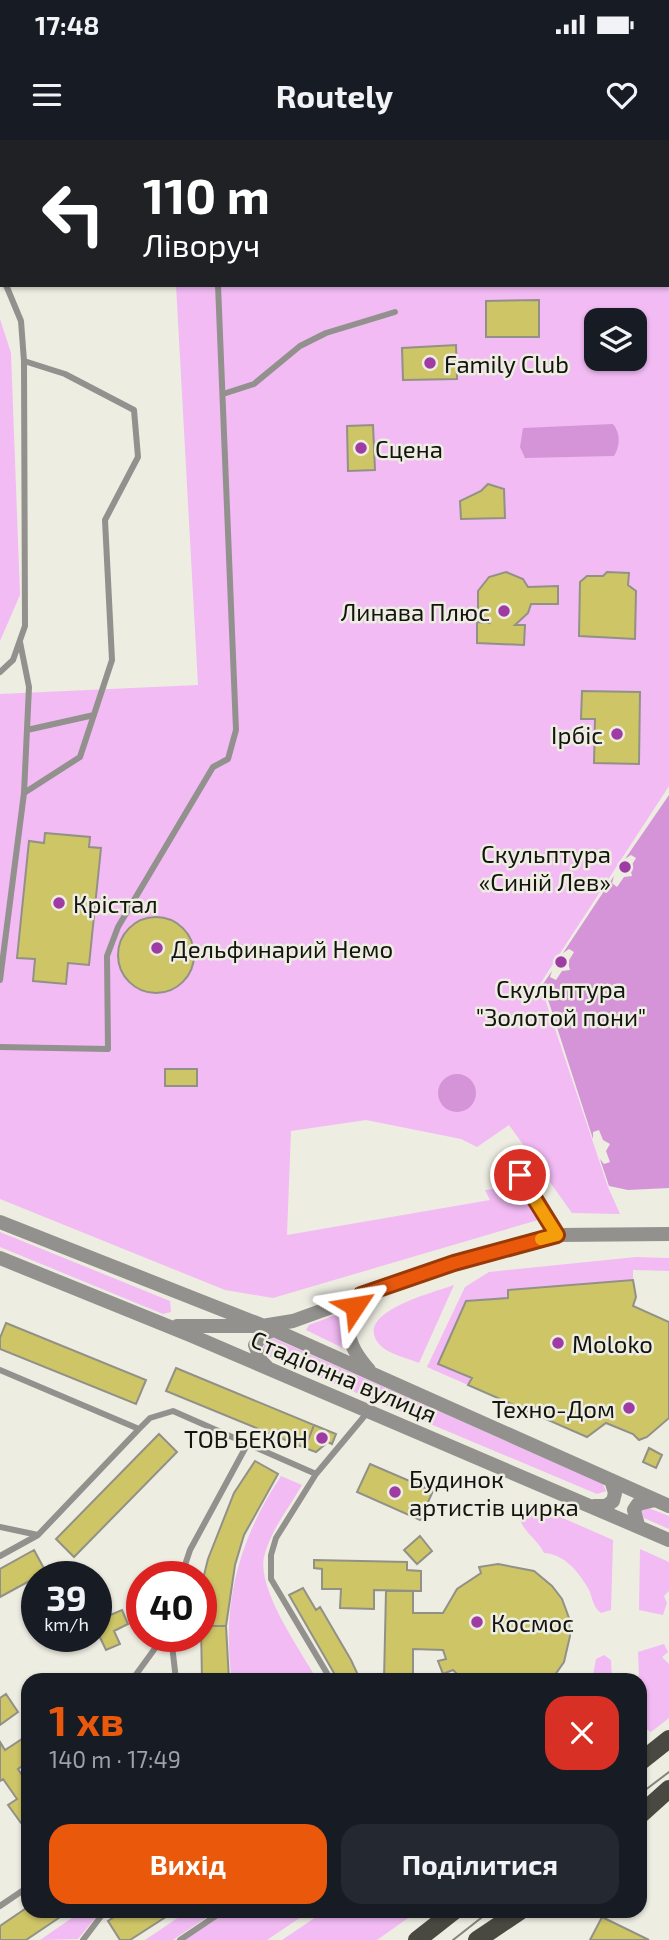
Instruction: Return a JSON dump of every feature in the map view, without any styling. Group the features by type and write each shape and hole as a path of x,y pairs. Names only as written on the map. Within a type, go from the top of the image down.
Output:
{"main road":[{"path":"647,1756 669,1739"},
{"path":"647,1808 669,1788"},
{"path":"417,1940 445,1918"},
{"path":"477,1940 510,1918"}],"street":[{"name":"Стадіонна вулиця","path":"0,1222 268,1328 669,1506"},
{"name":"Стадіонна вулиця","path":"268,1328 454,1263 557,1235 669,1234"},
{"name":"Стадіонна вулиця","path":"0,1258 169,1326 669,1539"},
{"path":"361,1295 351,1314 350,1345 372,1373"},
{"path":"169,1326 268,1328"},
{"path":"268,1328 256,1345 261,1361 270,1369"},
{"path":"594,1506 606,1506 613,1501 615,1493 611,1480"},
{"path":"638,1525 634,1510 638,1504 654,1500"}],"lane":[{"path":"0,672 13,660 25,626 24,361 21,321 7,287"},
{"path":"13,287 13,296"},
{"path":"0,1047 108,1049 107,956 118,927 214,767 228,759 236,730 236,703 218,287"},
{"path":"223,394 254,384 300,346 326,333 395,312"},
{"path":"24,361 65,374 134,410 138,457 105,520 112,660 80,757 24,793"},
{"path":"0,980 24,793 29,687 20,642"},
{"path":"27,730 93,715"},
{"path":"520,1175 557,1235"},
{"path":"0,1370 139,1429"},
{"path":"0,1556 38,1535 150,1418 173,1411 316,1474"},
{"path":"327,1673 271,1579 271,1555 276,1538 316,1474 368,1411"},
{"path":"186,1561 248,1443"},
{"path":"0,1527 38,1535"},
{"path":"137,1673 152,1652"},
{"path":"173,1652 175,1673"},
{"path":"0,1906 21,1892"},
{"path":"83,1940 100,1918"},
{"path":"180,1940 213,1918"}],"shaded area":[{"path":"176,287 669,287 669,786 540,984 608,1187 620,1214 572,1213 509,1125 477,1147 461,1139 366,1120 291,1131 287,1235 490,1200 485,1190 516,1186 538,1220 273,1298 225,1290 0,1199 0,694 198,685"},
{"path":"0,319 11,353 20,595 0,641"},
{"path":"613,424 619,440 614,456 525,458 520,447 523,428"},
{"path":"669,795 669,1188 628,1190 609,1186 600,1159 604,1164 610,1162 606,1151 610,1144 603,1140 599,1130 593,1132 593,1139 543,984 552,971 550,977 556,980 562,971 570,970 568,962 574,952 569,949 563,953 614,876 612,883 617,887 624,877 632,876 630,868 636,858 631,855 625,859"},
{"path":"457,1074 470,1080 476,1093 470,1106 457,1112 444,1106 438,1093 444,1080"},
{"path":"0,1232 170,1301 171,1312 163,1314 0,1247"},
{"path":"636,1257 669,1258 669,1271 633,1270 633,1280 508,1290 508,1298 466,1301 438,1363 472,1378 468,1385 427,1367 465,1287 489,1272"},
{"path":"454,1285 419,1363 392,1353 379,1344 374,1333 377,1322 386,1313 415,1298"},
{"path":"338,1314 343,1315 345,1349 306,1330 309,1325"},
{"path":"271,1337 603,1484 606,1491 597,1494 264,1354 264,1340"},
{"path":"281,1476 302,1485 271,1538 264,1557 264,1571 273,1603 313,1673 231,1673 229,1625 237,1573 244,1548 266,1500"},
{"path":"524,1501 613,1540 611,1610 601,1613 598,1611 588,1588 575,1570 558,1556 544,1553 521,1523 520,1509"},
{"path":"646,1507 669,1516 669,1529 644,1518 641,1510"},
{"path":"640,1549 669,1562 669,1591 664,1596 667,1603 663,1615 639,1610"},
{"path":"664,1644 668,1652 662,1657 669,1664 669,1718 651,1732 647,1730 647,1673 639,1673 638,1652"},
{"path":"604,1655 611,1660 612,1673 593,1673 596,1659"},
{"path":"72,1918 95,1918 78,1939 40,1940"},
{"path":"178,1918 206,1918 173,1940 145,1940"},
{"path":"218,1918 300,1918 267,1940 185,1940"},
{"path":"315,1918 408,1918 377,1940 282,1940"}],"building":[{"path":"539,300 539,337 486,337 486,301"},
{"name":"Family Club","path":"456,345 457,379 403,380 402,348"},
{"name":"Сцена","path":"373,425 375,470 348,471 347,426"},
{"path":"488,484 504,489 505,518 461,519 460,501 481,491"},
{"name":"Линава Плюс","path":"506,572 523,579 528,587 558,586 558,604 531,604 528,613 515,625 525,625 524,645 477,643 477,622 489,623 478,608 478,591 489,577"},
{"path":"607,572 629,573 628,585 636,591 635,639 579,636 580,582 587,576 603,576"},
{"name":"Ірбіс","path":"582,691 640,692 639,764 594,763 595,719 581,719"},
{"name":"Крістал","path":"45,833 90,837 89,847 101,848 89,965 68,963 66,984 33,981 35,959 17,958 29,841 44,843"},
{"name":"Дельфинарий Немо","path":"164,917 177,923 188,934 194,947 192,970 177,987 164,993 148,993 135,987 120,970 118,947 124,934 141,919"},
{"path":"165,1069 197,1069 197,1086 165,1086"},
{"name":"Moloko","path":"633,1280 636,1297 633,1306 669,1322 669,1418 647,1437 639,1440 633,1434 606,1423 587,1437 468,1385 472,1378 438,1364 466,1301 508,1298 508,1290"},
{"path":"6,1323 146,1380 136,1404 0,1349 0,1338"},
{"path":"176,1368 314,1425 305,1448 166,1391"},
{"name":"ТОВ БЕКОН","path":"314,1425 336,1434 332,1444 328,1442 316,1452 305,1448"},
{"path":"159,1434 177,1452 74,1557 56,1539"},
{"path":"649,1448 662,1455 656,1468 643,1462"},
{"path":"255,1461 278,1474 244,1535 235,1565 226,1626 217,1626 217,1561 208,1561 234,1493"},
{"name":"Будинок артистів цирка","path":"370,1464 433,1491 420,1520 357,1492"},
{"path":"420,1536 432,1551 417,1564 404,1550"},
{"path":"34,1550 40,1561 21,1561 21,1586 0,1597 0,1569"},
{"name":"Космос","path":"314,1560 407,1562 407,1570 421,1571 421,1591 374,1590 374,1609 340,1608 341,1589 322,1589 322,1569 314,1568"},
{"name":"Космос","path":"498,1564 534,1571 552,1586 562,1599 569,1618 570,1636 564,1662 556,1673 456,1673 453,1670 443,1673 438,1661 446,1659 443,1650 413,1649 413,1673 384,1673 386,1591 413,1591 413,1613 443,1613 457,1589 481,1573 479,1567"},
{"path":"303,1588 316,1610 320,1607 357,1673 334,1673 289,1595"},
{"path":"122,1610 126,1625 114,1631 120,1644 112,1647 112,1614"},
{"path":"217,1626 226,1626 229,1673 202,1673 201,1652 217,1652"},
{"path":"6,1694 18,1712 0,1725 0,1698"},
{"path":"21,1740 21,1767 18,1769 21,1774 21,1823 8,1805 17,1799 3,1779 0,1781 0,1742 5,1750"},
{"path":"21,1912 21,1918 59,1918 26,1940 0,1940 0,1926"},
{"path":"112,1918 164,1918 130,1940 120,1940 108,1921"},
{"path":"601,1918 604,1918 649,1940 590,1940"}],"tram line":[{"path":"647,1789 669,1772"},
{"path":"453,1940 481,1918"}],"slow traffic":[{"path":"535,1200 557,1235 541,1239"}],"place":[{"name":"Family Club","path":"430,363"},
{"name":"Сцена","path":"361,448"},
{"name":"Линава Плюс","path":"504,611"},
{"name":"Ірбіс","path":"617,734"},
{"name":"Скульптура «Синій Лев»","path":"625,867"},
{"name":"Крістал","path":"59,903"},
{"name":"Дельфинарий Немо","path":"157,948"},
{"name":"Скульптура \"Золотой пони\"","path":"561,962"},
{"name":"Moloko","path":"558,1343"},
{"name":"Техно-Дом","path":"629,1408"},
{"name":"ТОВ БЕКОН","path":"322,1438"},
{"name":"Будинок артистів цирка","path":"395,1492"},
{"name":"Космос","path":"477,1622"}],"route":[{"path":"355,1306 361,1295 454,1263 557,1235 520,1175"}]}
